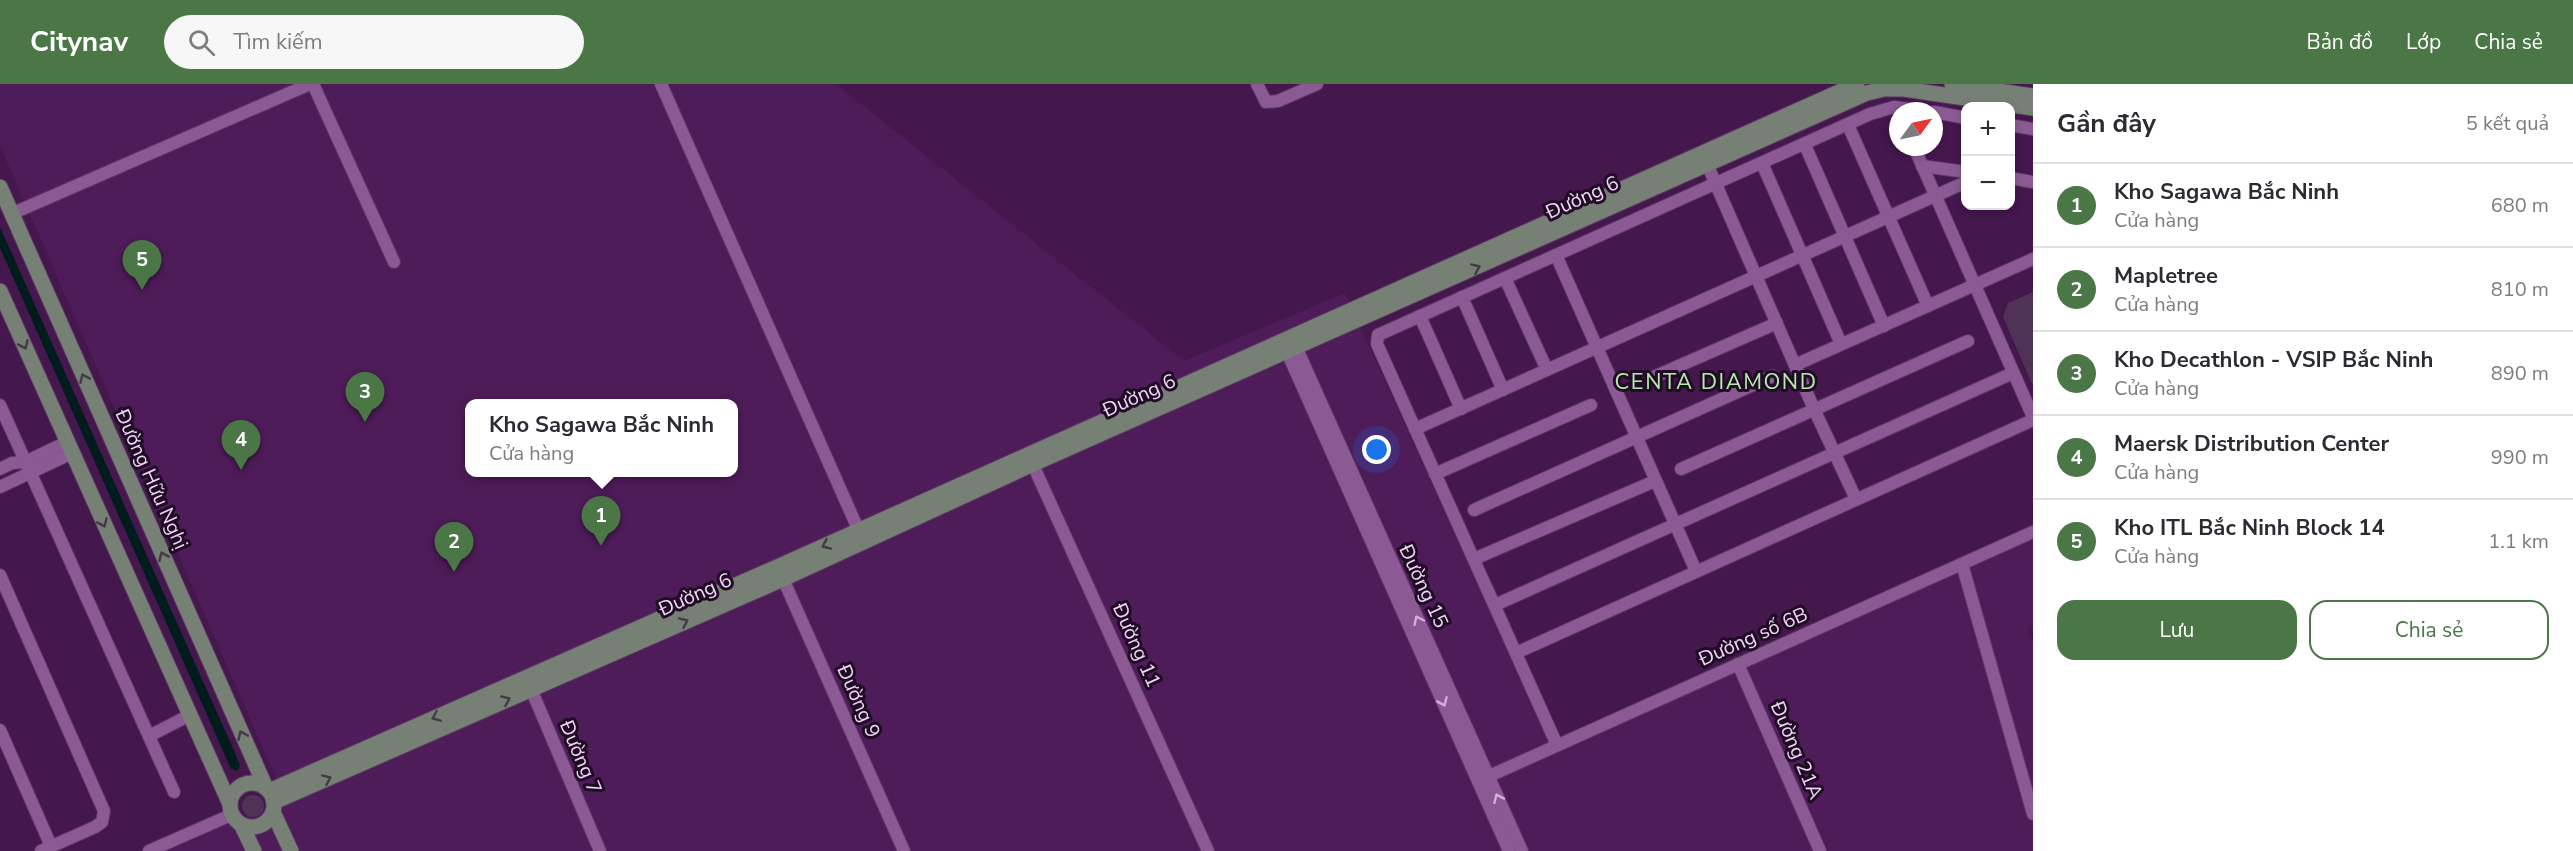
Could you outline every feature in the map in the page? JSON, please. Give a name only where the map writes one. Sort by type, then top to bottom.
[{"type":"main road","name":"Đường 6","points":[[1705,159],[1857,84]]},
{"type":"main road","points":[[1952,84],[2033,96]]},
{"type":"main road","name":"Đường 6","points":[[270,798],[780,573],[1705,159],[1867,93],[1897,86],[2033,108]]},
{"type":"main road","name":"Đường Hữu Nghị","points":[[0,187],[270,798],[291,851]]},
{"type":"main road","points":[[0,291],[230,808],[243,826],[254,851]]},
{"type":"main road","points":[[230,808],[234,791],[243,784],[255,783],[270,798],[263,825],[253,828],[243,826]]},
{"type":"street","points":[[11,214],[312,84],[394,262]]},
{"type":"street","points":[[661,84],[861,536]]},
{"type":"street","points":[[1257,84],[1266,102],[1278,101],[1317,84]]},
{"type":"street","points":[[1897,86],[1900,102]]},
{"type":"street","points":[[1557,746],[1376,339],[1382,332],[1716,182],[1884,109],[1889,109]]},
{"type":"street","points":[[1943,114],[1961,117]]},
{"type":"street","points":[[1848,125],[1928,306]]},
{"type":"street","points":[[2015,126],[2033,129]]},
{"type":"street","points":[[1804,145],[1846,235],[1884,326]]},
{"type":"street","points":[[1516,653],[2033,419],[1918,156]]},
{"type":"street","points":[[1705,159],[1814,409],[1856,499]]},
{"type":"street","points":[[1762,163],[1842,344]]},
{"type":"street","points":[[1923,166],[1961,171]]},
{"type":"street","points":[[2015,179],[2033,182]]},
{"type":"street","points":[[1415,429],[1961,184]]},
{"type":"street","points":[[1556,255],[1696,571]]},
{"type":"street","points":[[1795,365],[2033,259]]},
{"type":"street","points":[[1505,278],[1547,370]]},
{"type":"street","points":[[1462,297],[1503,390]]},
{"type":"street","points":[[1420,316],[1461,409]]},
{"type":"street","points":[[1642,382],[1777,323]]},
{"type":"street","points":[[1681,469],[1968,341]]},
{"type":"street","name":"Đường 15","points":[[1290,345],[1483,778],[1522,851]]},
{"type":"street","points":[[1495,605],[2013,373]]},
{"type":"street","points":[[1474,510],[1773,376]]},
{"type":"street","points":[[0,405],[174,792]]},
{"type":"street","points":[[1435,474],[1590,405]]},
{"type":"street","points":[[0,488],[28,467],[69,448]]},
{"type":"street","name":"Đường 11","points":[[1031,459],[1208,851]]},
{"type":"street","points":[[0,469],[12,463],[28,467]]},
{"type":"street","points":[[1474,559],[1655,481]]},
{"type":"street","name":"Đường số 6B","points":[[1483,778],[2033,532]]},
{"type":"street","points":[[1962,564],[2033,813]]},
{"type":"street","name":"Đường 9","points":[[780,573],[904,851]]},
{"type":"street","points":[[0,575],[104,811],[104,817],[98,825],[46,849],[0,730]]},
{"type":"street","name":"Đường 21A","points":[[1738,664],[1820,851]]},
{"type":"street","name":"Đường 7","points":[[529,684],[600,851]]},
{"type":"street","points":[[149,736],[190,715]]},
{"type":"street","name":"Đường 15","points":[[1483,778],[1509,851]]},
{"type":"street","points":[[148,851],[230,808]]},
{"type":"shaded area","points":[[0,84],[836,84],[1184,361],[1345,293],[1552,749],[2033,535],[2033,627],[2028,629],[2033,642],[2033,851],[168,851],[285,799],[0,146]]},
{"type":"shaded area","points":[[0,227],[235,753],[240,766],[237,771],[231,769],[0,248]]},
{"type":"shaded area","points":[[2033,292],[2033,386],[2003,317],[2008,303]]},
{"type":"shaded area","points":[[253,795],[261,798],[264,806],[261,814],[253,817],[245,814],[242,806],[245,798]]},
{"type":"place","name":"Kho ITL Bắc Ninh Block 14","points":[[142,290]]},
{"type":"place","name":"Kho Decathlon - VSIP Bắc Ninh","points":[[365,422]]},
{"type":"place","name":"Maersk Distribution Center","points":[[241,470]]},
{"type":"place","name":"Kho Sagawa Bắc Ninh","points":[[601,546]]},
{"type":"place","name":"Mapletree","points":[[454,572]]},
{"type":"district","name":"CENTA DIAMOND","points":[[1716,381]]}]
